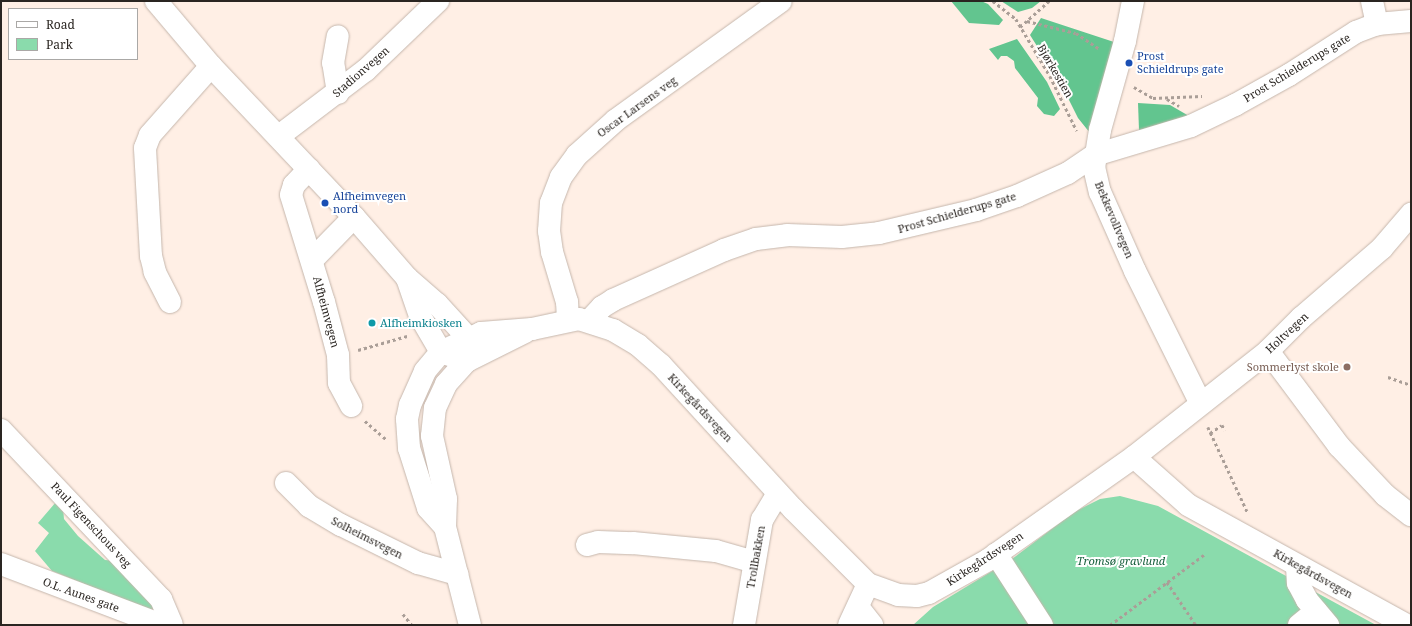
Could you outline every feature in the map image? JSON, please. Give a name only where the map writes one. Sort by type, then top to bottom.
[{"type":"street","points":[[156,1],[211,66],[279,136],[407,278],[437,304],[468,338],[466,362],[441,352],[420,316],[407,278]]},
{"type":"street","name":"Stadionvegen","points":[[279,136],[338,93],[366,70],[438,1]]},
{"type":"street","name":"Oscar Larsens veg","points":[[568,320],[567,302],[552,252],[549,214],[555,191],[567,168],[577,154],[616,120],[781,1]]},
{"type":"street","name":"Bekkevollvegen","points":[[1133,1],[1095,155],[1094,167],[1100,192],[1201,404]]},
{"type":"street","points":[[1372,1],[1377,24]]},
{"type":"street","name":"Prost Schielderups gate","points":[[589,321],[602,307],[613,300],[724,250],[756,239],[798,235],[842,237],[879,233],[976,210],[1039,187],[1068,173],[1095,155],[1206,120],[1259,93],[1345,38],[1377,24],[1411,21]]},
{"type":"street","points":[[338,36],[333,63],[338,93]]},
{"type":"street","points":[[170,302],[155,272],[151,256],[146,143],[150,135],[211,66]]},
{"type":"street","name":"Alfheimvegen","points":[[309,169],[294,185],[291,195],[312,260],[338,355],[338,379],[351,406]]},
{"type":"street","name":"Holtvegen","points":[[1134,457],[1268,351],[1301,318],[1382,248],[1411,214]]},
{"type":"street","points":[[312,260],[354,218]]},
{"type":"street","name":"Kirkegårdsvegen","points":[[445,527],[428,508],[411,459],[407,428],[414,393],[425,371],[441,352],[481,333],[532,328],[568,320],[589,321],[626,338],[661,365],[778,493],[852,571],[868,584],[898,595],[917,596],[945,585],[996,554],[1134,457],[1188,505],[1407,625]]},
{"type":"street","name":"Kirkegårdsvegen","points":[[470,625],[445,527],[446,499],[432,436],[433,420],[439,397],[446,384],[466,362],[532,328]]},
{"type":"street","points":[[1268,351],[1339,446],[1385,495],[1411,515]]},
{"type":"street","name":"Paul Figenschous veg","points":[[1,430],[161,599],[172,625]]},
{"type":"street","name":"Solheimsvegen","points":[[286,483],[310,506],[341,525],[418,563],[457,574]]},
{"type":"street","name":"Trollbakken","points":[[744,625],[762,520],[778,493]]},
{"type":"street","points":[[587,545],[598,542],[633,543],[716,551],[754,562]]},
{"type":"street","points":[[996,554],[1042,625]]},
{"type":"street","name":"O.L. Aunes gate","points":[[1,564],[162,625]]},
{"type":"street","points":[[1297,566],[1298,583],[1322,618],[1299,625]]},
{"type":"street","points":[[868,584],[853,616],[872,625]]},
{"type":"street","points":[[1407,625],[1411,617]]},
{"type":"path","name":"Bjørkestien","points":[[993,1],[1007,10],[1020,26],[1063,99],[1082,143],[1095,155]]},
{"type":"path","points":[[1020,26],[1049,1]]},
{"type":"path","points":[[1027,21],[1076,33],[1100,49],[1118,66]]},
{"type":"path","points":[[338,355],[412,335]]},
{"type":"path","points":[[1388,377],[1411,384]]},
{"type":"path","points":[[1201,404],[1210,433],[1250,517],[1253,541]]},
{"type":"path","points":[[351,406],[378,433],[392,443]]},
{"type":"path","points":[[1210,433],[1222,425],[1225,430]]},
{"type":"path","points":[[1110,625],[1205,554]]},
{"type":"path","points":[[1167,582],[1196,625]]},
{"type":"path","points":[[403,614],[412,625]]},
{"type":"green space","points":[[951,1],[981,1],[988,4],[1003,20],[999,25],[969,23]]},
{"type":"green space","points":[[1001,1],[1041,1],[1032,8],[1018,12]]},
{"type":"green space","points":[[1041,18],[1114,42],[1090,133],[1078,118],[1061,84],[1030,35]]},
{"type":"green space","points":[[1017,39],[1047,82],[1060,109],[1054,116],[1044,114],[1037,106],[1038,98],[1015,68],[1014,61],[1007,56],[1001,56],[998,60],[989,49]]},
{"type":"green space","points":[[1138,103],[1170,105],[1189,116],[1159,131],[1139,130]]},
{"type":"green space","name":"Tromsø gravlund","points":[[1120,496],[1158,506],[1376,625],[913,625],[933,607],[1012,559],[1074,512],[1100,499]]},
{"type":"green space","points":[[56,502],[63,508],[64,519],[78,536],[105,560],[116,561],[136,580],[157,613],[52,571],[35,551],[49,533],[38,523]]},
{"type":"place","name":"Prost Schieldrups gate","points":[[1129,63]]},
{"type":"place","name":"Alfheimvegen nord","points":[[325,203]]},
{"type":"place","name":"Alfheimkiosken","points":[[372,323]]},
{"type":"place","name":"Sommerlyst skole","points":[[1347,367]]}]
